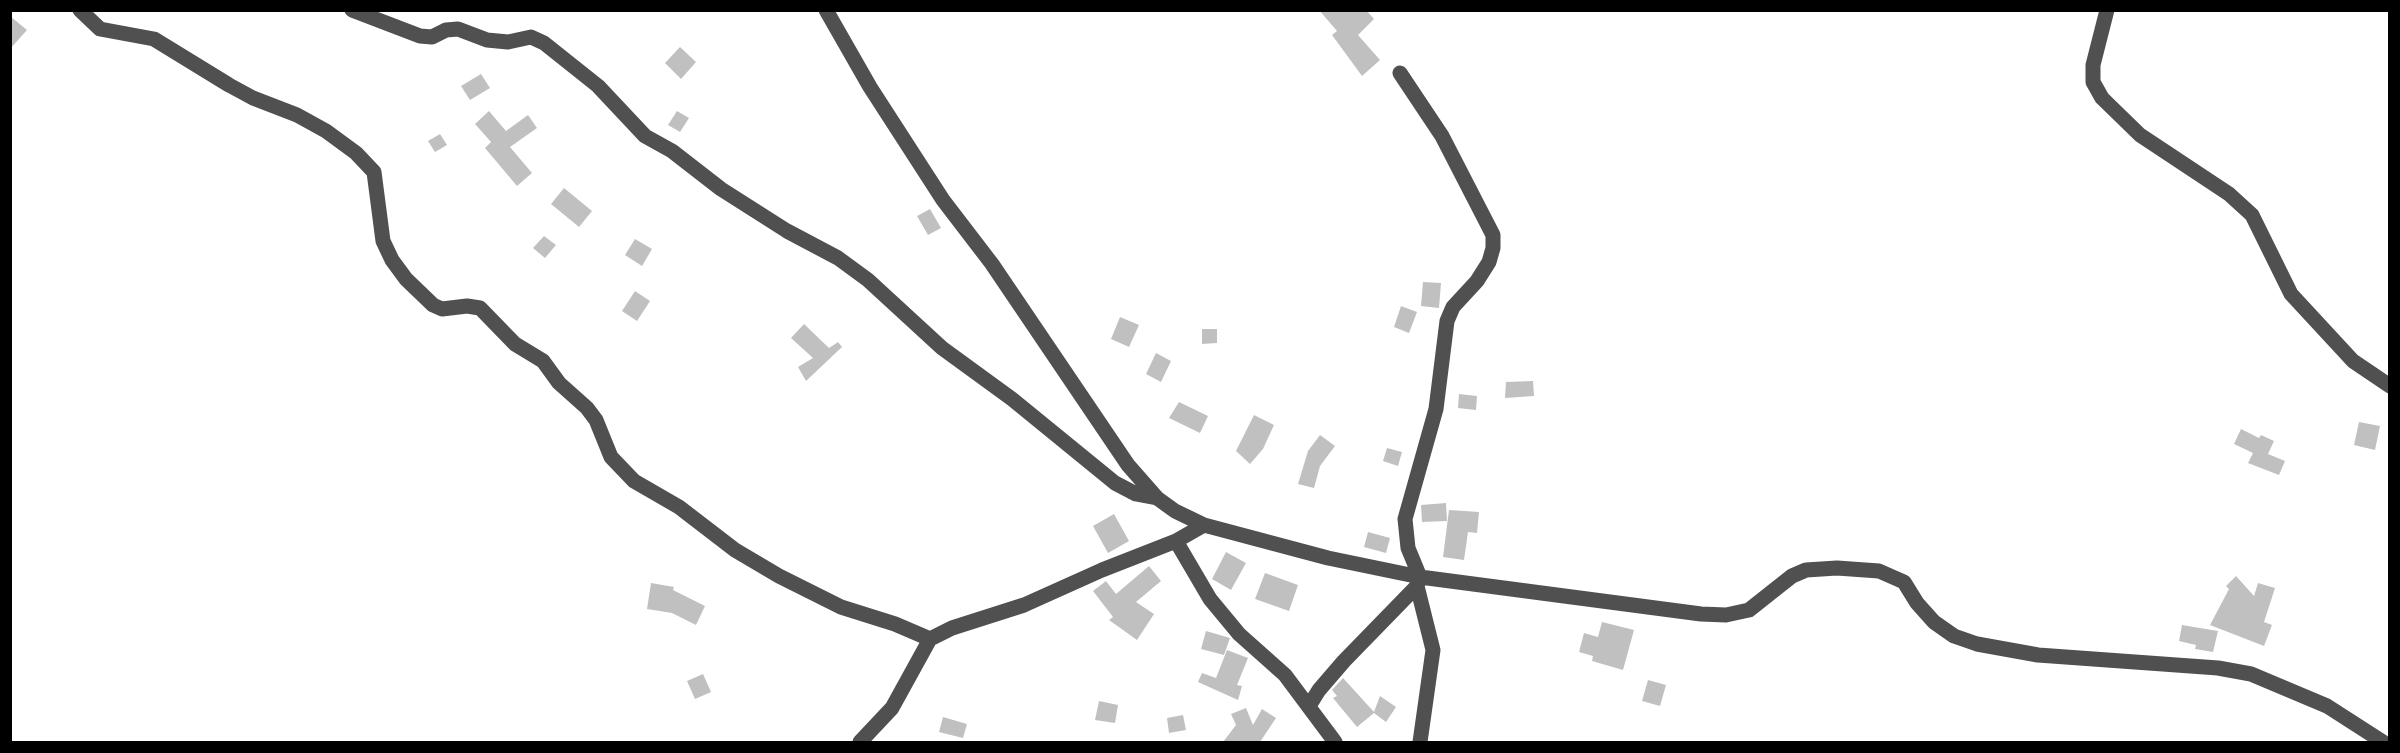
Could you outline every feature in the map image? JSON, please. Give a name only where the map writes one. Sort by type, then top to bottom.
[{"type":"street","points":[[80,10],[100,29],[154,39],[229,85],[253,98],[297,115],[349,147],[373,168],[383,241],[392,260],[406,279],[433,305],[442,309],[467,306],[480,308],[515,344],[543,360],[559,383],[587,408],[596,420],[611,457],[634,481],[679,507],[735,550],[779,576],[841,607],[902,626],[930,639]]},
{"type":"street","points":[[352,10],[420,36],[432,37],[446,30],[458,29],[487,40],[508,42],[531,38],[544,43],[598,86],[645,136],[672,151],[721,189],[787,231],[838,258],[942,348],[1012,399],[1115,483],[1136,494],[1157,498]]},
{"type":"street","points":[[826,10],[870,87],[943,200],[992,264],[1128,465],[1157,498],[1175,511],[1204,525],[1419,582],[1701,614],[1726,615],[1749,610],[1792,576],[1806,570],[1837,568],[1879,571],[1904,582],[1917,603],[1934,622],[1954,636],[1977,644],[2038,655],[2218,668],[2251,674],[2327,706],[2383,742]]},
{"type":"street","points":[[2107,10],[2094,65],[2093,82],[2102,98],[2140,135],[2229,194],[2252,215],[2291,294],[2353,361],[2390,386]]},
{"type":"street","points":[[1400,73],[1442,136],[1493,235],[1493,248],[1489,262],[1477,281],[1453,307],[1445,329],[1436,409],[1406,519],[1408,548],[1419,582],[1433,650],[1420,742]]},
{"type":"street","points":[[860,742],[892,708],[930,639],[952,628],[1024,605],[1102,570],[1176,541],[1204,525]]},
{"type":"street","points":[[1176,541],[1209,599],[1239,634],[1285,675],[1335,742]]},
{"type":"street","points":[[1309,706],[1337,669],[1419,582]]},
{"type":"building","points":[[1319,10],[1366,10],[1374,19],[1358,35],[1380,60],[1362,76],[1332,35],[1337,31]]},
{"type":"building","points":[[10,16],[27,30],[10,49]]},
{"type":"building","points":[[680,47],[696,62],[681,79],[665,63]]},
{"type":"building","points":[[481,74],[490,88],[470,100],[461,86]]},
{"type":"building","points":[[489,111],[506,131],[528,115],[537,128],[510,147],[532,173],[517,186],[485,148],[491,142],[475,124]]},
{"type":"building","points":[[677,111],[689,118],[680,132],[668,125]]},
{"type":"building","points":[[440,134],[447,145],[435,152],[428,141]]},
{"type":"building","points":[[564,188],[592,211],[579,227],[551,204]]},
{"type":"building","points":[[930,209],[941,228],[928,235],[917,216]]},
{"type":"building","points":[[544,236],[556,245],[545,258],[533,248]]},
{"type":"building","points":[[635,239],[652,249],[642,266],[625,255]]},
{"type":"building","points":[[1423,282],[1441,283],[1439,308],[1421,306]]},
{"type":"building","points":[[635,291],[650,301],[637,321],[622,311]]},
{"type":"building","points":[[1401,306],[1417,312],[1409,333],[1394,327]]},
{"type":"building","points":[[1120,317],[1139,325],[1129,347],[1111,339]]},
{"type":"building","points":[[804,324],[829,348],[838,342],[842,347],[806,381],[798,367],[813,358],[791,338]]},
{"type":"building","points":[[1202,329],[1217,329],[1217,343],[1202,344]]},
{"type":"building","points":[[1156,353],[1171,361],[1161,382],[1146,374]]},
{"type":"building","points":[[1533,381],[1534,396],[1505,398],[1506,382]]},
{"type":"building","points":[[1459,394],[1477,396],[1476,410],[1458,408]]},
{"type":"building","points":[[1179,402],[1208,416],[1200,433],[1169,418]]},
{"type":"building","points":[[1254,415],[1274,425],[1263,449],[1250,464],[1236,451]]},
{"type":"building","points":[[2359,422],[2380,426],[2375,450],[2354,445]]},
{"type":"building","points":[[2241,429],[2259,438],[2261,435],[2274,441],[2268,454],[2285,461],[2279,475],[2248,463],[2253,453],[2234,444]]},
{"type":"building","points":[[1320,435],[1335,446],[1320,466],[1314,488],[1298,484],[1308,451]]},
{"type":"building","points":[[1387,448],[1402,452],[1398,466],[1383,461]]},
{"type":"building","points":[[1446,503],[1447,521],[1422,522],[1421,505]]},
{"type":"building","points":[[1449,510],[1479,512],[1477,533],[1468,532],[1464,560],[1443,557]]},
{"type":"building","points":[[1114,514],[1129,541],[1108,553],[1093,526]]},
{"type":"building","points":[[1368,532],[1390,538],[1386,553],[1364,547]]},
{"type":"building","points":[[1226,552],[1246,563],[1231,590],[1212,579]]},
{"type":"building","points":[[1149,566],[1161,581],[1136,602],[1154,614],[1137,640],[1109,620],[1113,617],[1093,591],[1106,581],[1116,594]]},
{"type":"building","points":[[1265,573],[1298,585],[1289,611],[1255,599]]},
{"type":"building","points":[[2236,576],[2254,596],[2258,583],[2275,588],[2264,622],[2272,625],[2264,646],[2210,625],[2229,589],[2226,586]]},
{"type":"building","points":[[651,583],[674,587],[673,590],[705,606],[696,625],[672,613],[647,609]]},
{"type":"building","points":[[1602,622],[1634,630],[1623,670],[1592,661],[1593,656],[1579,652],[1584,633],[1598,637]]},
{"type":"building","points":[[2182,625],[2218,631],[2213,652],[2195,649],[2196,645],[2179,641]]},
{"type":"building","points":[[1206,631],[1230,638],[1224,655],[1201,649]]},
{"type":"building","points":[[1227,650],[1248,658],[1237,685],[1242,686],[1238,700],[1198,682],[1202,673],[1216,678]]},
{"type":"building","points":[[703,674],[711,692],[695,699],[687,681]]},
{"type":"building","points":[[1343,678],[1374,712],[1380,696],[1396,707],[1386,722],[1374,713],[1357,727],[1333,698],[1337,696],[1332,690]]},
{"type":"building","points":[[1648,680],[1666,685],[1660,706],[1642,701]]},
{"type":"building","points":[[1099,701],[1118,705],[1115,723],[1095,720]]},
{"type":"building","points":[[1246,708],[1253,725],[1262,709],[1276,718],[1260,742],[1223,742],[1236,725],[1231,714]]},
{"type":"building","points":[[1183,715],[1186,730],[1169,733],[1167,718]]},
{"type":"building","points":[[943,717],[967,724],[963,738],[939,732]]}]
